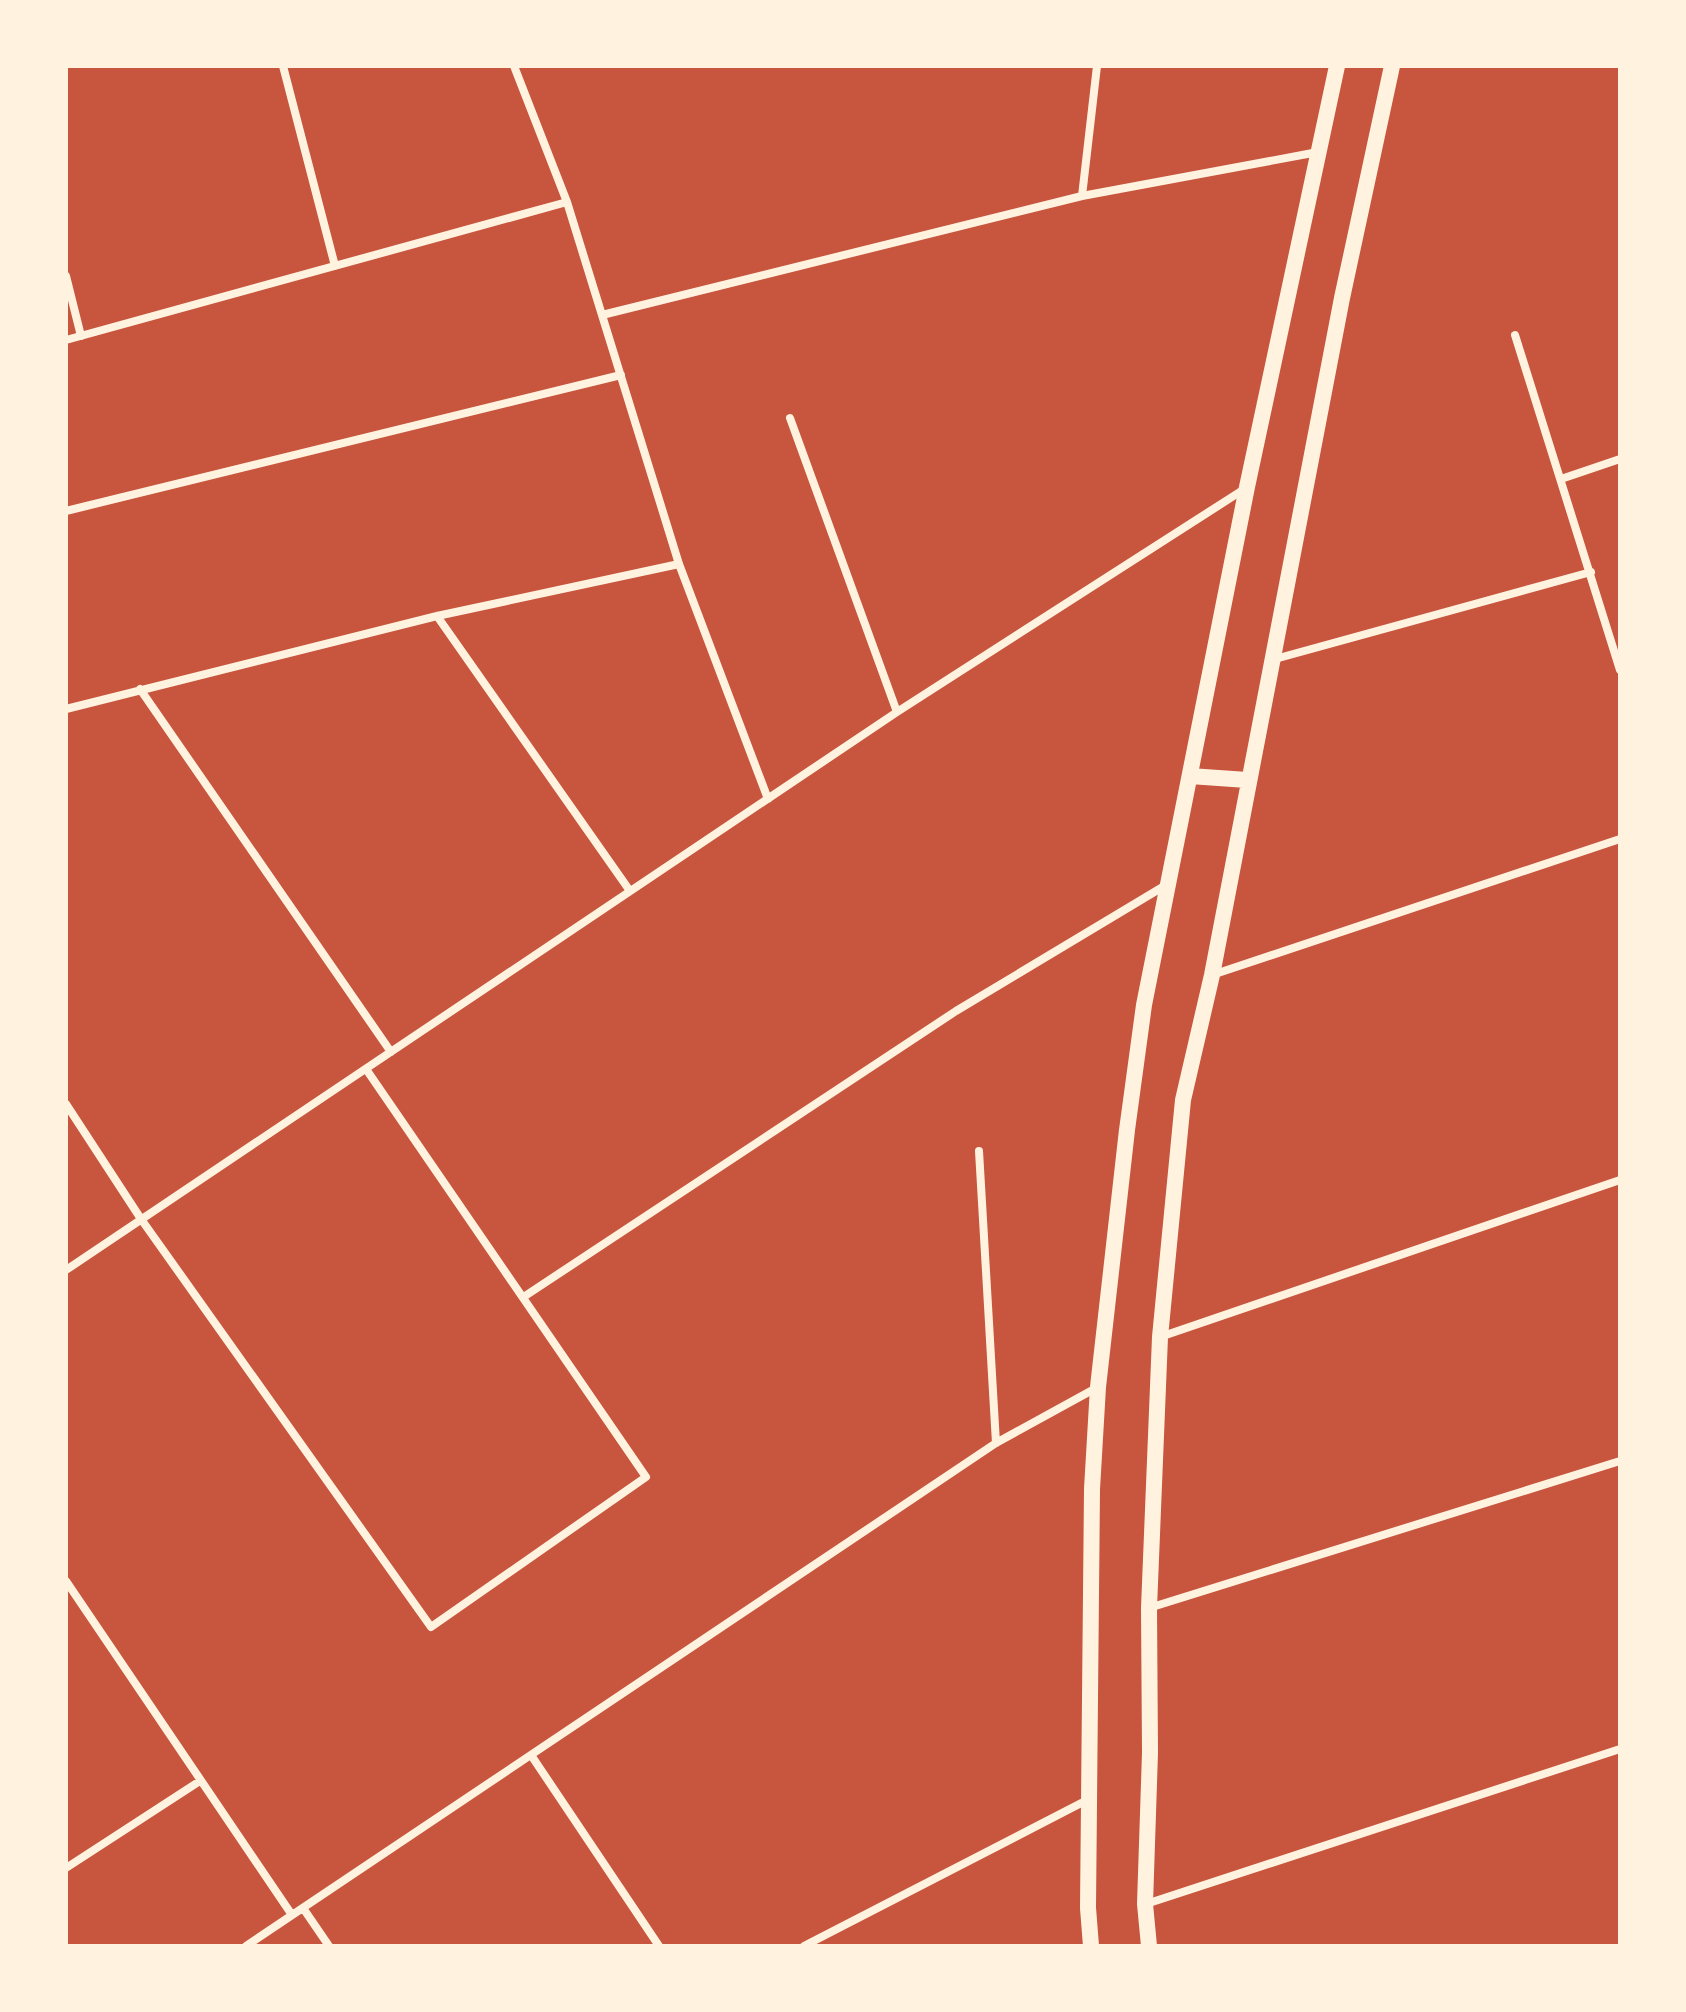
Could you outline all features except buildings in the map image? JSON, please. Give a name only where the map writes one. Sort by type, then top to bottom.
[{"type":"main road","points":[[1091,1946],[1088,1908],[1092,1489],[1098,1387],[1111,1259],[1144,1005],[1247,487],[1337,66]]},
{"type":"main road","points":[[1149,1946],[1145,1904],[1150,1753],[1149,1608],[1160,1337],[1183,1100],[1212,975],[1247,780],[1275,659],[1342,298],[1392,66]]},
{"type":"main road","points":[[1190,776],[1247,780]]},
{"type":"street","points":[[283,66],[335,266]]},
{"type":"street","points":[[516,66],[567,202],[679,564],[768,799]]},
{"type":"street","points":[[1082,196],[1097,66]]},
{"type":"street","points":[[602,315],[1082,196],[1318,152]]},
{"type":"street","points":[[66,340],[567,202]]},
{"type":"street","points":[[66,276],[81,336]]},
{"type":"street","points":[[1515,335],[1620,670]]},
{"type":"street","points":[[66,511],[621,375]]},
{"type":"street","points":[[790,418],[897,712]]},
{"type":"street","points":[[1561,479],[1620,459]]},
{"type":"street","points":[[66,1270],[897,712],[1247,487]]},
{"type":"street","points":[[66,709],[437,616],[679,564]]},
{"type":"street","points":[[1275,659],[1591,572]]},
{"type":"street","points":[[437,616],[630,891]]},
{"type":"street","points":[[140,689],[391,1052]]},
{"type":"street","points":[[1212,975],[1620,839]]},
{"type":"street","points":[[525,1296],[956,1011],[1170,882]]},
{"type":"street","points":[[66,1104],[141,1219],[431,1627],[646,1477],[525,1296],[366,1069]]},
{"type":"street","points":[[979,1151],[996,1443]]},
{"type":"street","points":[[1160,1337],[1620,1180]]},
{"type":"street","points":[[246,1946],[996,1443],[1098,1387]]},
{"type":"street","points":[[1149,1608],[1620,1461]]},
{"type":"street","points":[[66,1581],[292,1915]]},
{"type":"street","points":[[1145,1904],[1620,1749]]},
{"type":"street","points":[[531,1755],[659,1946]]},
{"type":"street","points":[[66,1868],[200,1781]]},
{"type":"street","points":[[804,1946],[1091,1798]]},
{"type":"street","points":[[303,1908],[329,1946]]}]
